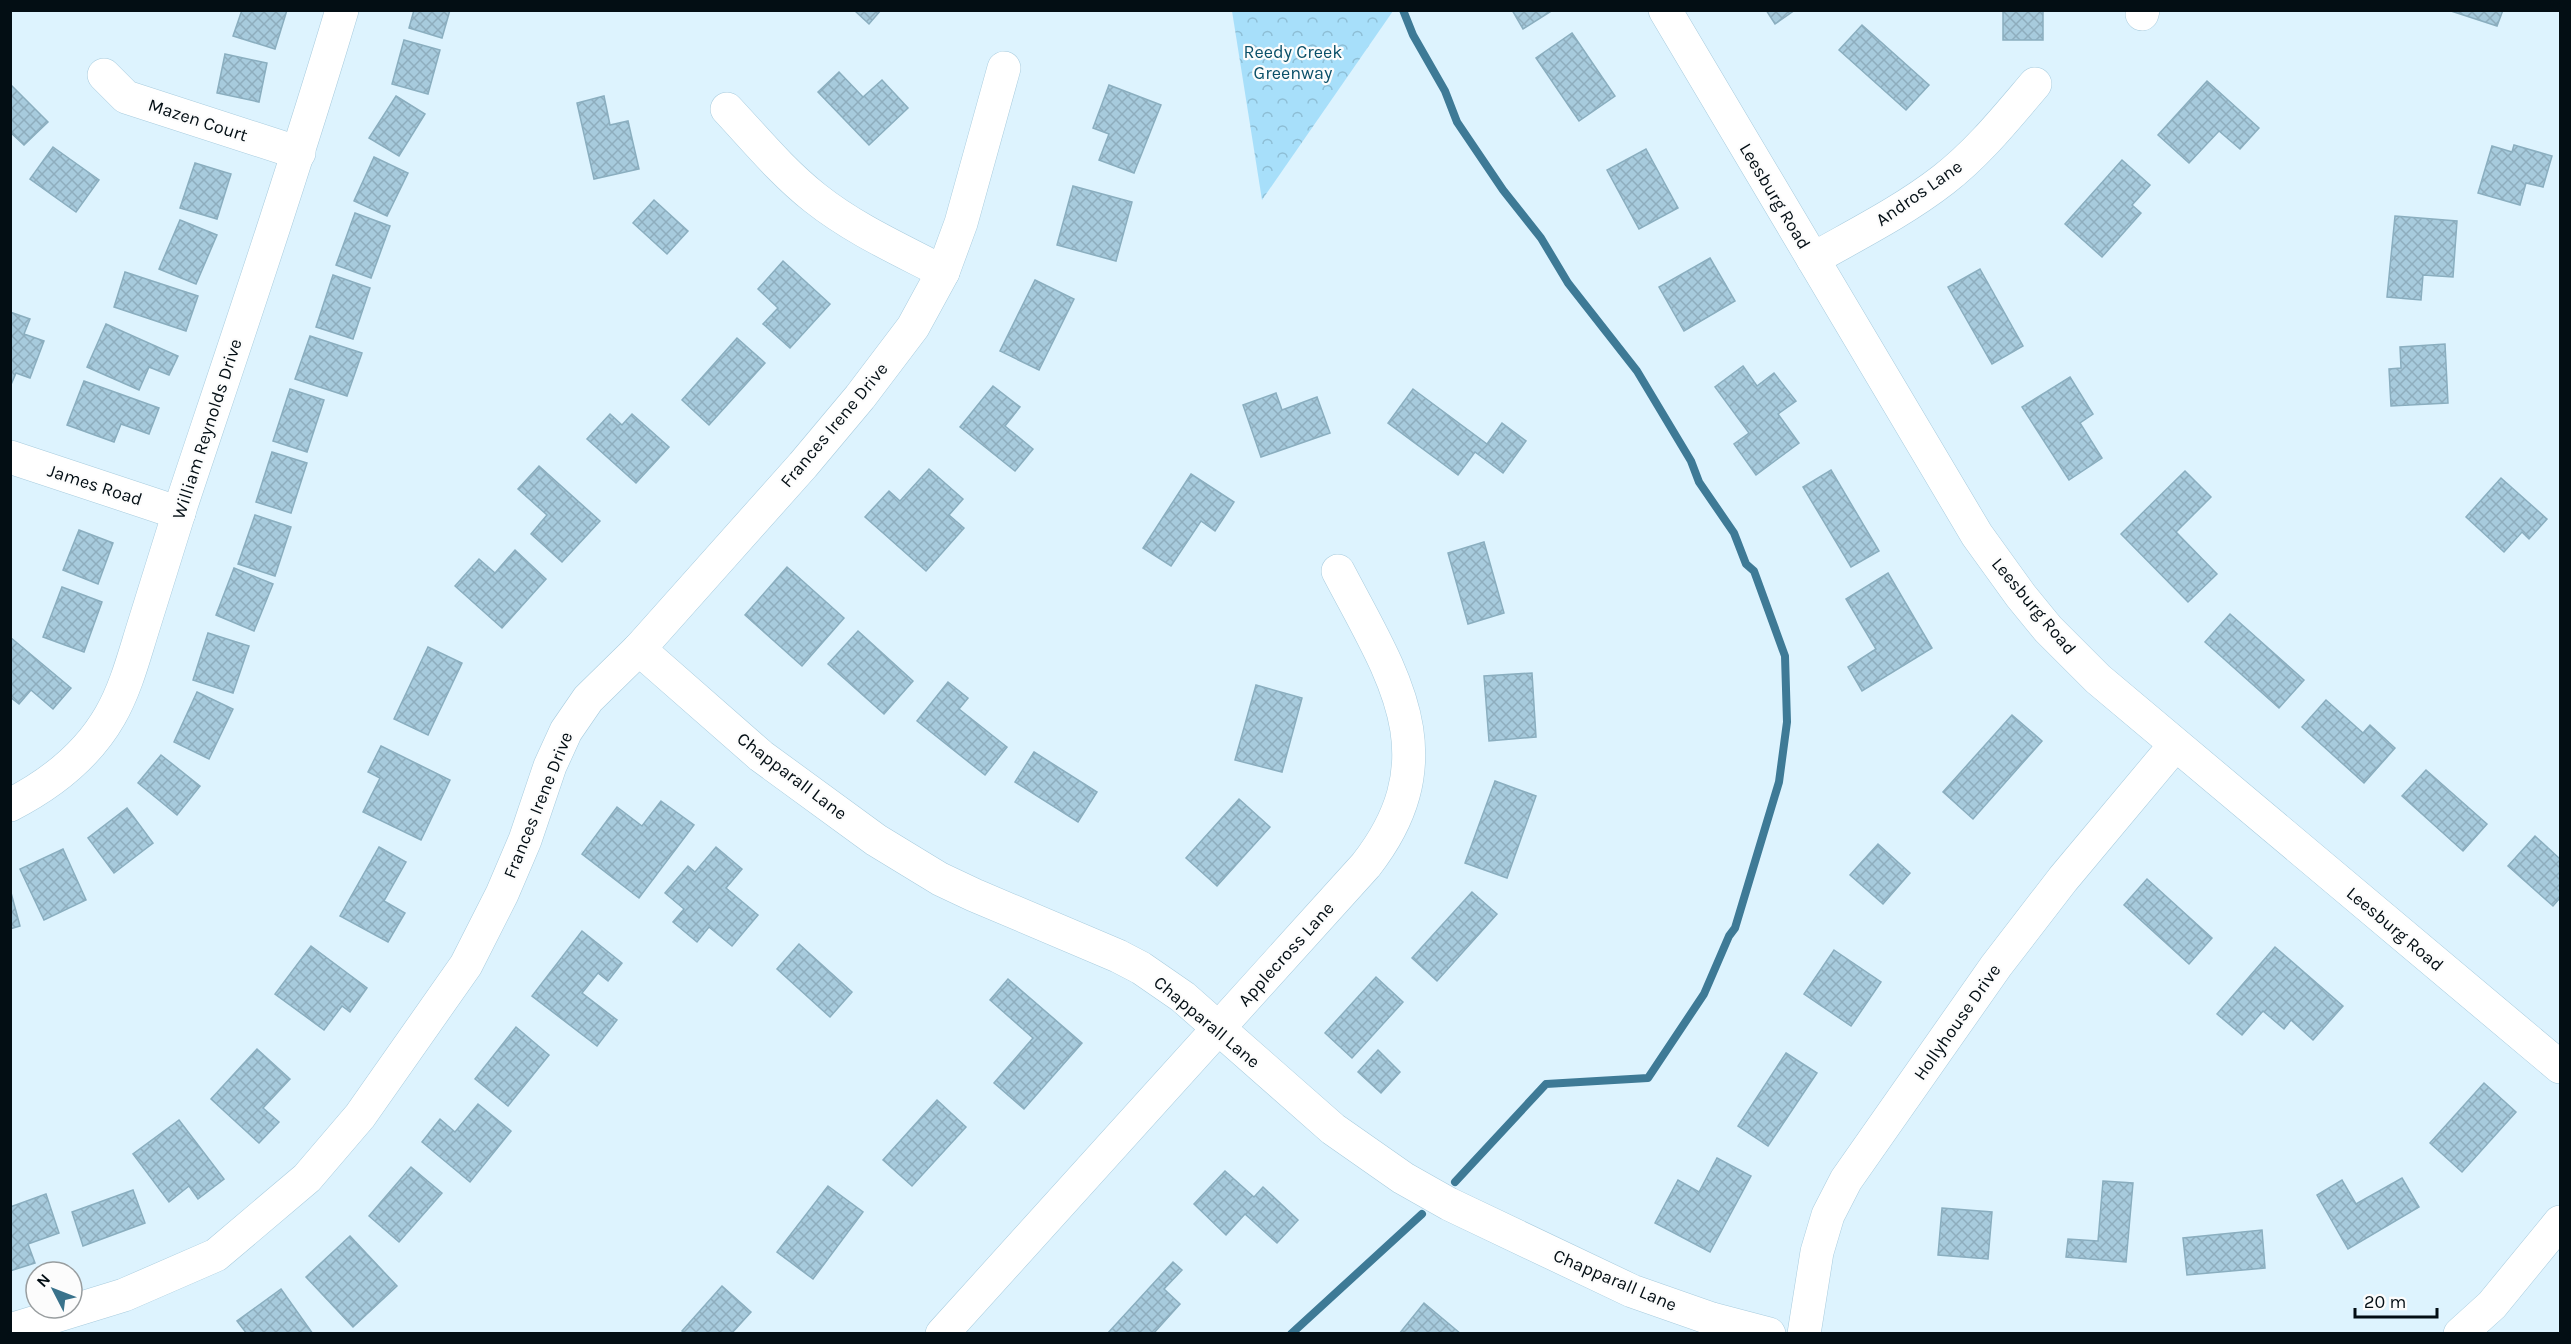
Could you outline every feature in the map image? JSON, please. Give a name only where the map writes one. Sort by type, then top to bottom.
[{"type":"street","name":"William Reynolds Drive","points":[[10,805],[33,794],[61,774],[87,749],[110,716],[127,680],[179,513],[299,153],[342,10]]},
{"type":"street","name":"Leesburg Road","points":[[1665,10],[1977,535],[2021,596],[2048,628],[2098,680],[2560,1067]]},
{"type":"street","name":"Frances Irene Drive","points":[[10,1330],[124,1295],[216,1255],[307,1178],[360,1116],[466,965],[502,894],[525,840],[550,766],[566,731],[588,699],[639,649],[803,465],[860,397],[913,327],[943,272],[961,223],[1004,68]]},
{"type":"street","name":"Mazen Court","points":[[104,75],[126,97],[299,153]]},
{"type":"street","name":"Andros Lane","points":[[1813,259],[1889,217],[1942,180],[1990,136],[2035,84]]},
{"type":"street","points":[[727,109],[815,198],[860,230],[943,272]]},
{"type":"street","name":"James Road","points":[[10,457],[179,513]]},
{"type":"street","name":"Applecross Lane","points":[[942,1334],[1378,850],[1396,815],[1402,796],[1408,757],[1404,709],[1390,670],[1338,571]]},
{"type":"street","name":"Chapparall Lane","points":[[639,649],[761,756],[876,840],[965,891],[1118,956],[1141,968],[1183,997],[1334,1129],[1403,1178],[1449,1204],[1632,1291],[1712,1319],[1769,1334]]},
{"type":"street","name":"Hollyhouse Drive","points":[[1804,1334],[1817,1252],[1828,1215],[1846,1180],[1996,966],[2064,879],[2175,745]]},
{"type":"street","points":[[2460,1334],[2492,1305],[2560,1222]]},
{"type":"green space","name":"Reedy Creek Greenway","points":[[1232,11],[1393,11],[1262,200]]},
{"type":"building","points":[[242,10],[287,10],[275,49],[233,36]]},
{"type":"building","points":[[414,10],[450,10],[442,38],[409,28]]},
{"type":"building","points":[[854,10],[881,10],[869,24]]},
{"type":"building","points":[[1512,10],[1553,10],[1523,29]]},
{"type":"building","points":[[1766,10],[1795,10],[1775,24]]},
{"type":"building","points":[[2003,10],[2043,10],[2043,40],[2003,40]]},
{"type":"building","points":[[2448,10],[2503,10],[2497,26]]},
{"type":"building","points":[[1862,25],[1929,85],[1906,110],[1839,50]]},
{"type":"building","points":[[1572,33],[1615,96],[1579,121],[1536,58]]},
{"type":"building","points":[[404,40],[440,50],[428,94],[392,84]]},
{"type":"building","points":[[225,54],[267,63],[259,102],[217,93]]},
{"type":"building","points":[[839,72],[863,97],[882,80],[908,108],[869,145],[818,92]]},
{"type":"building","points":[[2207,81],[2259,128],[2240,149],[2219,131],[2189,163],[2158,135]]},
{"type":"building","points":[[10,84],[48,122],[24,145],[10,132]]},
{"type":"building","points":[[1109,85],[1161,105],[1134,173],[1099,160],[1109,134],[1093,128]]},
{"type":"building","points":[[396,96],[425,114],[399,156],[369,138]]},
{"type":"building","points":[[604,96],[610,125],[628,121],[639,169],[594,179],[577,103]]},
{"type":"building","points":[[2514,145],[2552,156],[2543,187],[2526,183],[2520,205],[2478,193],[2492,146],[2512,152]]},
{"type":"building","points":[[53,147],[99,180],[76,212],[30,179]]},
{"type":"building","points":[[1646,149],[1678,208],[1639,229],[1607,170]]},
{"type":"building","points":[[374,157],[408,173],[387,216],[354,201]]},
{"type":"building","points":[[2122,160],[2150,185],[2132,205],[2141,213],[2102,257],[2065,224]]},
{"type":"building","points":[[195,163],[231,174],[217,219],[180,208]]},
{"type":"building","points":[[1073,186],[1132,202],[1116,261],[1057,245]]},
{"type":"building","points":[[654,200],[688,231],[667,254],[633,223]]},
{"type":"building","points":[[355,213],[390,226],[371,278],[336,265]]},
{"type":"building","points":[[2395,216],[2457,221],[2453,277],[2423,275],[2421,300],[2387,297]]},
{"type":"building","points":[[180,220],[217,235],[196,284],[159,269]]},
{"type":"building","points":[[1710,258],[1735,301],[1684,331],[1659,287]]},
{"type":"building","points":[[783,261],[830,304],[790,348],[763,324],[778,308],[758,289]]},
{"type":"building","points":[[1980,269],[2023,346],[1992,364],[1948,287]]},
{"type":"building","points":[[125,272],[198,296],[186,331],[114,307]]},
{"type":"building","points":[[333,275],[370,288],[353,339],[316,327]]},
{"type":"building","points":[[1035,280],[1074,299],[1039,370],[1000,351]]},
{"type":"building","points":[[10,312],[30,319],[24,334],[44,341],[30,378],[16,373],[10,387]]},
{"type":"building","points":[[106,324],[178,356],[169,375],[149,367],[139,390],[87,367]]},
{"type":"building","points":[[310,336],[362,353],[347,396],[295,379]]},
{"type":"building","points":[[737,338],[765,363],[709,425],[682,400]]},
{"type":"building","points":[[2445,344],[2448,403],[2391,406],[2389,369],[2401,368],[2400,347]]},
{"type":"building","points":[[1743,366],[1757,386],[1774,373],[1796,401],[1778,414],[1799,443],[1756,475],[1734,444],[1749,433],[1715,387]]},
{"type":"building","points":[[2070,377],[2093,414],[2080,423],[2102,458],[2069,480],[2022,407]]},
{"type":"building","points":[[84,381],[159,408],[149,434],[121,424],[114,442],[67,425]]},
{"type":"building","points":[[993,386],[1020,407],[1005,426],[1033,449],[1015,471],[960,427]]},
{"type":"building","points":[[290,389],[324,400],[307,452],[273,441]]},
{"type":"building","points":[[1413,389],[1487,444],[1502,423],[1526,441],[1503,473],[1475,452],[1458,475],[1388,423]]},
{"type":"building","points":[[1276,393],[1282,410],[1317,397],[1330,433],[1261,457],[1243,405]]},
{"type":"building","points":[[610,414],[622,425],[632,414],[669,447],[636,483],[587,439]]},
{"type":"building","points":[[272,452],[307,463],[291,513],[256,502]]},
{"type":"building","points":[[539,466],[600,521],[562,562],[531,534],[547,515],[518,489]]},
{"type":"building","points":[[929,469],[963,499],[949,515],[964,528],[926,571],[865,517],[889,491],[900,501]]},
{"type":"building","points":[[1831,470],[1879,551],[1851,567],[1803,487]]},
{"type":"building","points":[[2185,471],[2211,497],[2176,532],[2217,574],[2188,602],[2121,534]]},
{"type":"building","points":[[1191,474],[1234,502],[1215,531],[1201,521],[1171,566],[1143,548]]},
{"type":"building","points":[[2501,478],[2547,519],[2529,539],[2522,532],[2504,552],[2466,517]]},
{"type":"building","points":[[255,515],[291,527],[275,576],[238,564]]},
{"type":"building","points":[[79,530],[113,543],[98,584],[63,570]]},
{"type":"building","points":[[1484,542],[1504,613],[1468,624],[1448,553]]},
{"type":"building","points":[[515,550],[546,579],[502,628],[455,586],[479,559],[495,573]]},
{"type":"building","points":[[787,567],[844,618],[802,666],[745,615]]},
{"type":"building","points":[[234,568],[273,584],[254,631],[216,615]]},
{"type":"building","points":[[1888,573],[1932,648],[1862,691],[1848,667],[1876,649],[1846,599]]},
{"type":"building","points":[[62,587],[102,602],[84,652],[43,637]]},
{"type":"building","points":[[2230,614],[2304,680],[2279,708],[2205,642]]},
{"type":"building","points":[[858,631],[913,681],[884,714],[828,664]]},
{"type":"building","points":[[208,633],[249,646],[233,693],[193,680]]},
{"type":"building","points":[[10,637],[71,688],[53,709],[31,690],[19,704],[10,697]]},
{"type":"building","points":[[428,647],[462,663],[428,735],[394,719]]},
{"type":"building","points":[[1532,673],[1536,737],[1489,741],[1484,676]]},
{"type":"building","points":[[948,682],[968,698],[959,709],[1007,747],[985,775],[917,721]]},
{"type":"building","points":[[1256,685],[1302,698],[1282,772],[1235,760]]},
{"type":"building","points":[[197,692],[233,709],[209,759],[174,742]]},
{"type":"building","points":[[2326,700],[2363,733],[2370,725],[2395,748],[2364,783],[2302,727]]},
{"type":"building","points":[[2012,715],[2042,741],[1973,819],[1943,792]]},
{"type":"building","points":[[381,746],[450,780],[421,840],[363,812],[380,778],[368,772]]},
{"type":"building","points":[[1034,752],[1097,792],[1078,822],[1015,782]]},
{"type":"building","points":[[161,755],[200,786],[177,815],[138,783]]},
{"type":"building","points":[[2426,770],[2487,824],[2463,851],[2402,796]]},
{"type":"building","points":[[1495,781],[1536,796],[1507,878],[1465,863]]},
{"type":"building","points":[[1239,799],[1270,827],[1217,886],[1186,858]]},
{"type":"building","points":[[661,801],[694,825],[639,898],[582,854],[617,807],[642,826]]},
{"type":"building","points":[[127,808],[153,843],[114,873],[88,838]]},
{"type":"building","points":[[2535,836],[2560,859],[2560,898],[2553,906],[2508,866]]},
{"type":"building","points":[[1878,844],[1910,873],[1883,904],[1850,875]]},
{"type":"building","points":[[379,847],[406,862],[384,901],[405,913],[388,942],[340,916]]},
{"type":"building","points":[[716,847],[742,869],[726,888],[758,915],[732,946],[709,927],[697,942],[673,922],[684,909],[665,893],[688,866],[695,872]]},
{"type":"building","points":[[63,849],[86,900],[44,920],[20,869]]},
{"type":"building","points":[[2147,879],[2212,938],[2189,964],[2124,905]]},
{"type":"building","points":[[10,889],[20,926],[10,929]]},
{"type":"building","points":[[1472,892],[1497,914],[1437,981],[1412,958]]},
{"type":"building","points":[[582,931],[622,963],[608,981],[598,973],[582,993],[617,1020],[597,1046],[532,996]]},
{"type":"building","points":[[799,944],[852,992],[830,1017],[777,969]]},
{"type":"building","points":[[311,946],[367,988],[350,1012],[342,1006],[324,1030],[275,994]]},
{"type":"building","points":[[2275,947],[2343,1006],[2313,1040],[2291,1020],[2284,1029],[2263,1011],[2242,1035],[2217,1014]]},
{"type":"building","points":[[1834,950],[1881,982],[1851,1026],[1804,994]]},
{"type":"building","points":[[1376,977],[1403,1002],[1352,1058],[1325,1033]]},
{"type":"building","points":[[1008,979],[1082,1043],[1024,1109],[994,1083],[1033,1038],[990,1000]]},
{"type":"building","points":[[516,1027],[549,1055],[508,1106],[475,1079]]},
{"type":"building","points":[[257,1049],[290,1079],[263,1108],[279,1122],[259,1143],[211,1099]]},
{"type":"building","points":[[1378,1050],[1400,1072],[1381,1093],[1358,1072]]},
{"type":"building","points":[[1786,1053],[1817,1073],[1768,1146],[1738,1126]]},
{"type":"building","points":[[2484,1083],[2516,1112],[2462,1172],[2430,1143]]},
{"type":"building","points":[[937,1100],[966,1127],[912,1186],[883,1160]]},
{"type":"building","points":[[478,1104],[511,1131],[470,1182],[422,1142],[440,1119],[455,1132]]},
{"type":"building","points":[[179,1120],[224,1179],[198,1199],[189,1186],[169,1202],[133,1154]]},
{"type":"building","points":[[1717,1158],[1751,1176],[1710,1252],[1655,1223],[1678,1180],[1699,1192]]},
{"type":"building","points":[[411,1167],[442,1193],[399,1242],[369,1216]]},
{"type":"building","points":[[1225,1171],[1254,1197],[1263,1187],[1298,1220],[1277,1243],[1245,1214],[1226,1235],[1194,1204]]},
{"type":"building","points":[[2402,1178],[2419,1207],[2348,1249],[2317,1195],[2342,1180],[2356,1204]]},
{"type":"building","points":[[2103,1181],[2133,1183],[2126,1262],[2066,1257],[2068,1239],[2098,1241]]},
{"type":"building","points":[[828,1186],[863,1212],[813,1279],[777,1252]]},
{"type":"building","points":[[133,1190],[145,1223],[83,1246],[72,1212]]},
{"type":"building","points":[[46,1194],[59,1233],[28,1244],[34,1260],[24,1260],[24,1267],[10,1271],[10,1207]]},
{"type":"building","points":[[1942,1208],[1992,1212],[1988,1259],[1938,1255]]},
{"type":"building","points":[[2262,1230],[2265,1268],[2187,1275],[2183,1238]]},
{"type":"building","points":[[350,1236],[397,1286],[353,1327],[306,1277]]},
{"type":"building","points":[[1173,1262],[1182,1270],[1164,1289],[1180,1304],[1153,1334],[1107,1334]]},
{"type":"building","points":[[722,1286],[751,1312],[731,1334],[685,1334],[682,1331]]},
{"type":"building","points":[[281,1289],[313,1334],[247,1334],[237,1321]]},
{"type":"building","points":[[1424,1303],[1461,1334],[1399,1334]]},
{"type":"waterway","points":[[1403,10],[1413,35],[1445,91],[1457,122],[1503,190],[1541,238],[1568,283],[1637,371],[1691,461],[1699,482],[1734,533],[1746,564],[1754,571],[1785,656],[1787,722],[1779,782],[1735,928],[1729,936],[1704,994],[1648,1078],[1546,1084],[1455,1182]]},
{"type":"waterway","points":[[1291,1334],[1422,1214]]}]
